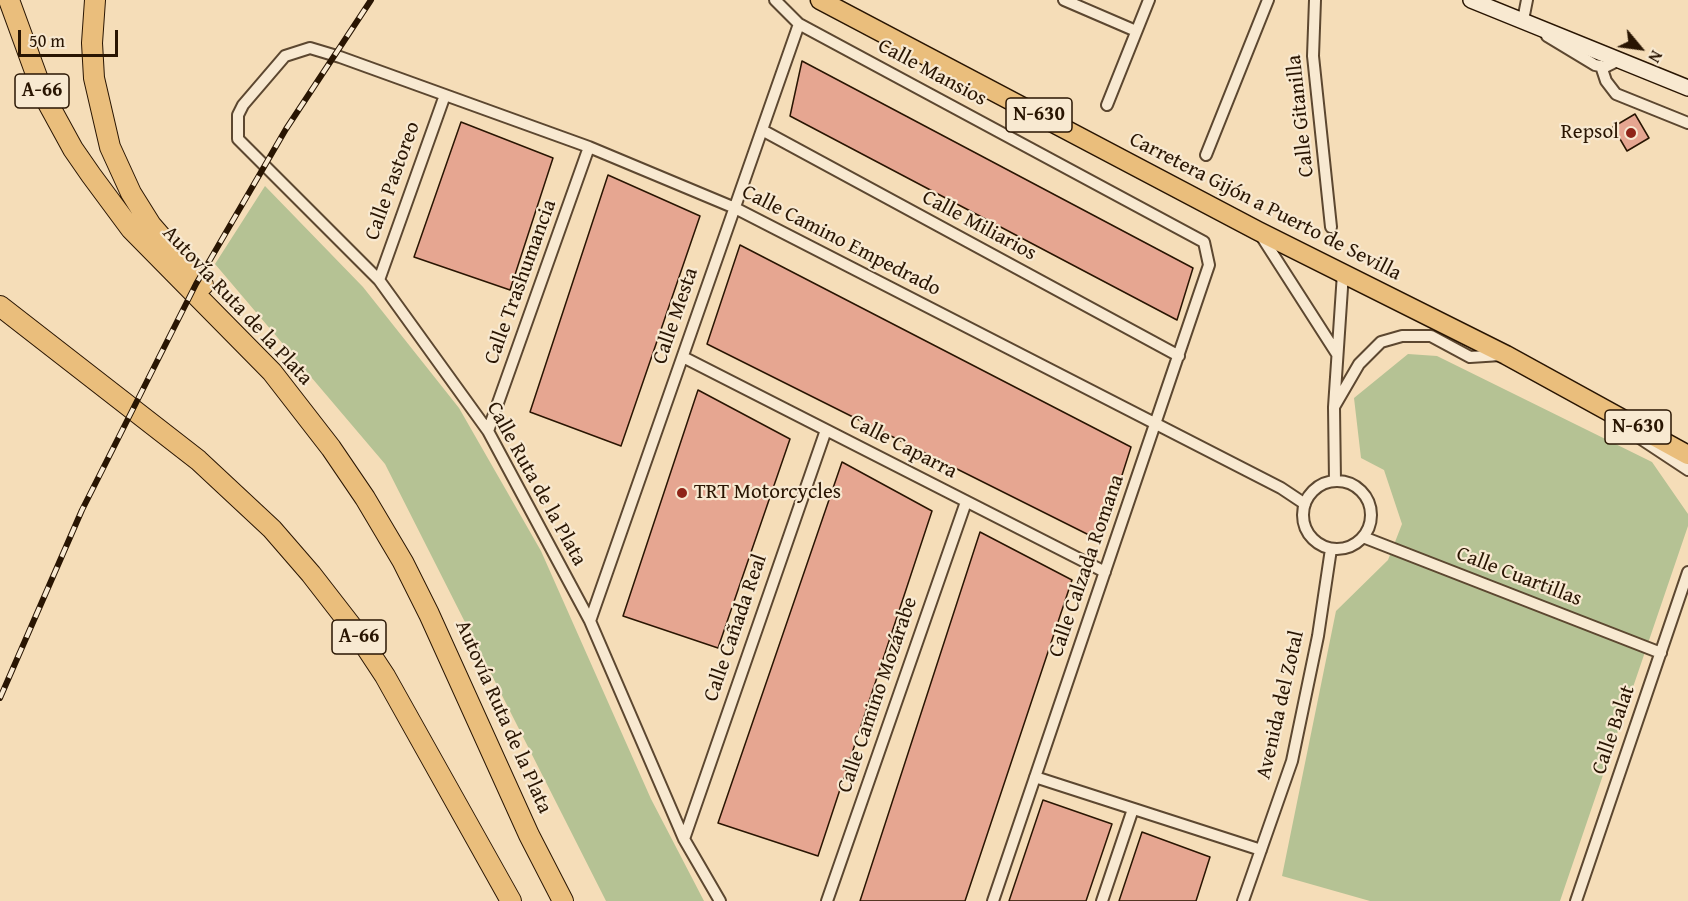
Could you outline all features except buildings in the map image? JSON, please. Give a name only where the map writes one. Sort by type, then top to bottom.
[{"type":"highway","name":"Autovía Ruta de la Plata","points":[[9,0],[44,96],[73,149],[91,175],[131,229],[208,299],[272,372],[331,448],[403,562],[563,901]]},
{"type":"highway","points":[[95,0],[92,43],[94,78],[101,117],[115,160],[131,193],[151,225],[208,299]]},
{"type":"highway","name":"Carretera Gijón a Puerto de Sevilla","points":[[820,0],[1258,231],[1506,355],[1688,454]]},
{"type":"highway","name":"A-66","points":[[0,306],[148,420],[240,498],[272,529],[333,601],[391,686],[511,901]]},
{"type":"highway","points":[[0,321],[63,366],[88,376]]},
{"type":"main road","points":[[1471,0],[1688,87]]},
{"type":"street","name":"Calle Mansios","points":[[775,0],[799,24],[1204,242]]},
{"type":"street","points":[[1064,0],[1136,31]]},
{"type":"street","points":[[1107,105],[1149,0]]},
{"type":"street","points":[[1206,155],[1268,0]]},
{"type":"street","name":"Calle Gitanilla","points":[[1315,0],[1313,56],[1331,227]]},
{"type":"street","points":[[1527,0],[1525,21],[1584,60],[1605,67],[1619,60]]},
{"type":"street","name":"Calle Mesta","points":[[590,621],[799,24]]},
{"type":"street","name":"Calle Camino Empedrado","points":[[238,139],[238,116],[243,105],[285,56],[310,48],[340,57],[589,147],[735,208],[1281,488],[1305,504]]},
{"type":"street","points":[[1601,66],[1606,81],[1616,94],[1688,123]]},
{"type":"street","name":"Calle Pastoreo","points":[[379,280],[445,95]]},
{"type":"street","name":"Calle Miliarios","points":[[762,130],[1179,356]]},
{"type":"street","name":"Calle Ruta de la Plata","points":[[238,139],[379,280],[488,431],[590,621],[684,839],[720,901]]},
{"type":"street","name":"Calle Trashumancia","points":[[488,431],[589,147]]},
{"type":"street","points":[[1258,231],[1337,354]]},
{"type":"street","name":"Calle Calzada Romana","points":[[993,901],[1209,265],[1204,242]]},
{"type":"street","points":[[1335,481],[1334,407],[1343,273]]},
{"type":"street","points":[[1334,407],[1359,364],[1381,342],[1402,336],[1431,336],[1470,357],[1506,355]]},
{"type":"street","name":"Calle Caparra","points":[[683,357],[1105,572]]},
{"type":"street","points":[[1588,400],[1645,444],[1688,470]]},
{"type":"street","name":"Calle Cañada Real","points":[[684,839],[826,430]]},
{"type":"street","points":[[1335,481],[1346,482],[1357,488],[1367,498],[1370,522],[1363,537],[1350,547],[1331,549],[1314,540],[1303,522],[1305,504],[1315,489],[1335,481]]},
{"type":"street","name":"Calle Camino Mozárabe","points":[[827,901],[966,501]]},
{"type":"street","name":"Calle Cuartillas","points":[[1363,537],[1661,653]]},
{"type":"street","name":"Avenida del Zotal","points":[[1243,901],[1292,761],[1318,636],[1331,549]]},
{"type":"street","name":"Calle Balat","points":[[1576,901],[1688,572]]},
{"type":"street","points":[[1035,777],[1261,850]]},
{"type":"street","points":[[1102,901],[1133,809]]},
{"type":"green space","points":[[265,186],[363,287],[459,408],[541,551],[651,799],[704,901],[606,901],[385,464],[215,264]]},
{"type":"green space","points":[[1408,354],[1437,356],[1652,462],[1688,514],[1688,526],[1560,901],[1370,901],[1282,876],[1336,611],[1388,560],[1402,524],[1384,470],[1361,458],[1354,398]]},
{"type":"railway","points":[[0,698],[82,510],[196,284],[286,129],[371,0]]},
{"type":"place","name":"Repsol","points":[[1631,133]]},
{"type":"place","name":"TRT Motorcycles","points":[[682,493]]}]
